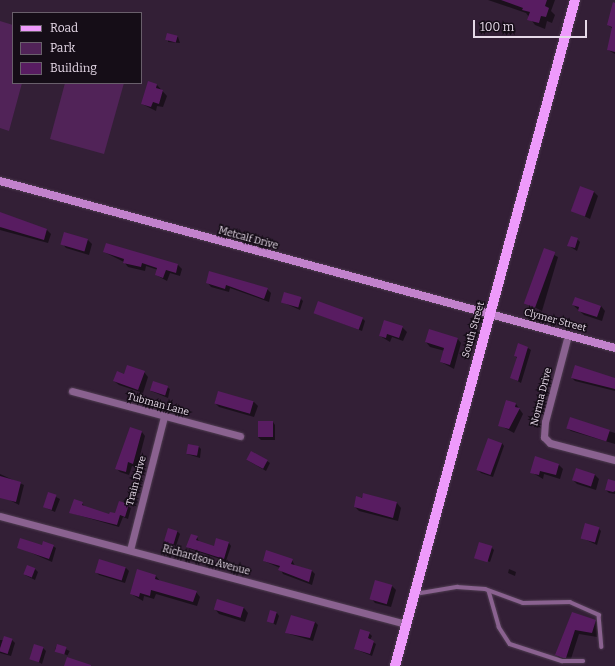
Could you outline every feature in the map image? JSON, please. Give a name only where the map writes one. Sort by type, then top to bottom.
[{"type":"main road","name":"South Street","points":[[395,666],[575,0]]},
{"type":"street","name":"Metcalf Drive","points":[[0,181],[491,314]]},
{"type":"street","name":"Clymer Street","points":[[491,314],[615,348]]},
{"type":"street","name":"Norma Drive","points":[[568,335],[545,422],[544,437],[550,443],[615,460]]},
{"type":"street","name":"Tubman Lane","points":[[72,391],[164,417],[240,436]]},
{"type":"street","name":"Train Drive","points":[[130,550],[164,417]]},
{"type":"street","name":"Richardson Avenue","points":[[0,516],[406,624]]},
{"type":"lane","points":[[414,594],[457,587],[489,591],[523,603],[570,602],[599,615],[602,647]]},
{"type":"lane","points":[[489,591],[499,627],[510,644],[562,661],[583,661]]},
{"type":"green space","points":[[0,21],[12,25],[12,84],[22,84],[9,131],[0,128]]},
{"type":"green space","points":[[65,84],[124,84],[104,154],[50,139]]},
{"type":"building","points":[[501,0],[547,0],[545,6],[549,8],[546,17],[541,16],[539,23],[527,20],[530,12],[522,10],[523,8]]},
{"type":"building","points":[[613,2],[615,3],[615,52],[607,50],[612,27],[607,25]]},
{"type":"building","points":[[167,33],[178,36],[176,43],[165,40]]},
{"type":"building","points":[[148,81],[157,84],[156,88],[163,90],[159,104],[153,102],[151,107],[141,104]]},
{"type":"building","points":[[580,186],[594,191],[585,217],[571,211]]},
{"type":"building","points":[[0,212],[47,229],[44,240],[0,227]]},
{"type":"building","points":[[64,232],[88,239],[84,251],[60,244]]},
{"type":"building","points":[[571,236],[578,238],[575,248],[567,246]]},
{"type":"building","points":[[106,243],[178,264],[176,273],[166,270],[163,278],[155,275],[157,268],[142,263],[141,267],[123,263],[124,259],[103,252]]},
{"type":"building","points":[[544,248],[555,252],[535,308],[524,303]]},
{"type":"building","points":[[209,271],[268,288],[264,299],[226,285],[225,289],[206,283]]},
{"type":"building","points":[[284,292],[301,297],[298,308],[281,303]]},
{"type":"building","points":[[575,297],[601,306],[597,317],[578,311],[579,307],[572,305]]},
{"type":"building","points":[[318,301],[363,317],[359,330],[314,313]]},
{"type":"building","points":[[384,320],[403,326],[399,338],[387,334],[386,338],[379,336]]},
{"type":"building","points":[[429,329],[458,338],[450,365],[440,362],[444,348],[425,342]]},
{"type":"building","points":[[518,343],[528,347],[518,381],[510,378],[517,357],[514,356]]},
{"type":"building","points":[[127,365],[145,371],[138,390],[113,381],[117,371],[124,374]]},
{"type":"building","points":[[575,365],[615,378],[615,389],[571,378]]},
{"type":"building","points":[[153,381],[168,386],[165,395],[150,391]]},
{"type":"building","points":[[218,391],[254,401],[250,414],[214,403]]},
{"type":"building","points":[[506,400],[516,403],[515,407],[520,408],[509,429],[498,426]]},
{"type":"building","points":[[570,417],[610,430],[606,441],[566,428]]},
{"type":"building","points":[[258,421],[273,421],[273,437],[258,437]]},
{"type":"building","points":[[130,427],[142,431],[133,464],[128,462],[126,472],[115,469]]},
{"type":"building","points":[[488,438],[502,443],[490,475],[476,470]]},
{"type":"building","points":[[188,444],[199,446],[197,456],[186,454]]},
{"type":"building","points":[[251,451],[268,460],[263,469],[246,460]]},
{"type":"building","points":[[535,456],[559,464],[556,475],[540,471],[539,475],[530,473]]},
{"type":"building","points":[[576,468],[595,474],[591,487],[572,480]]},
{"type":"building","points":[[0,476],[21,482],[16,502],[0,498]]},
{"type":"building","points":[[608,479],[615,481],[615,491],[613,492],[605,490]]},
{"type":"building","points":[[48,492],[57,495],[52,510],[43,507]]},
{"type":"building","points":[[363,493],[397,502],[393,518],[354,507],[356,496],[362,498]]},
{"type":"building","points":[[74,499],[83,502],[82,505],[109,514],[110,512],[115,513],[119,501],[129,504],[125,517],[120,515],[117,525],[69,513]]},
{"type":"building","points":[[585,523],[599,527],[595,543],[581,538]]},
{"type":"building","points":[[168,528],[178,531],[173,544],[164,541]]},
{"type":"building","points":[[191,534],[198,536],[196,540],[214,546],[216,538],[229,542],[224,559],[186,547]]},
{"type":"building","points":[[20,538],[42,545],[43,541],[54,545],[49,559],[17,548]]},
{"type":"building","points":[[479,542],[492,546],[487,562],[474,558]]},
{"type":"building","points":[[266,550],[293,559],[291,564],[312,570],[309,582],[278,570],[280,566],[263,561]]},
{"type":"building","points":[[99,559],[126,567],[122,581],[95,572]]},
{"type":"building","points":[[27,565],[35,568],[32,578],[23,574]]},
{"type":"building","points":[[137,569],[156,575],[155,579],[197,591],[193,602],[151,590],[150,596],[140,593],[139,597],[130,594]]},
{"type":"building","points":[[375,580],[392,585],[387,604],[369,599]]},
{"type":"building","points":[[217,599],[244,607],[241,618],[214,610]]},
{"type":"building","points":[[270,610],[277,612],[273,623],[267,622]]},
{"type":"building","points":[[572,612],[596,620],[592,633],[575,630],[566,658],[563,658],[555,655]]},
{"type":"building","points":[[291,615],[315,622],[310,638],[285,633]]},
{"type":"building","points":[[360,629],[370,632],[368,638],[374,641],[370,654],[354,649]]},
{"type":"building","points":[[4,636],[13,639],[8,654],[0,652]]},
{"type":"building","points":[[34,644],[44,647],[39,662],[29,659]]},
{"type":"building","points":[[57,644],[67,647],[64,655],[55,652]]},
{"type":"building","points":[[67,657],[91,665],[91,666],[64,666]]}]
